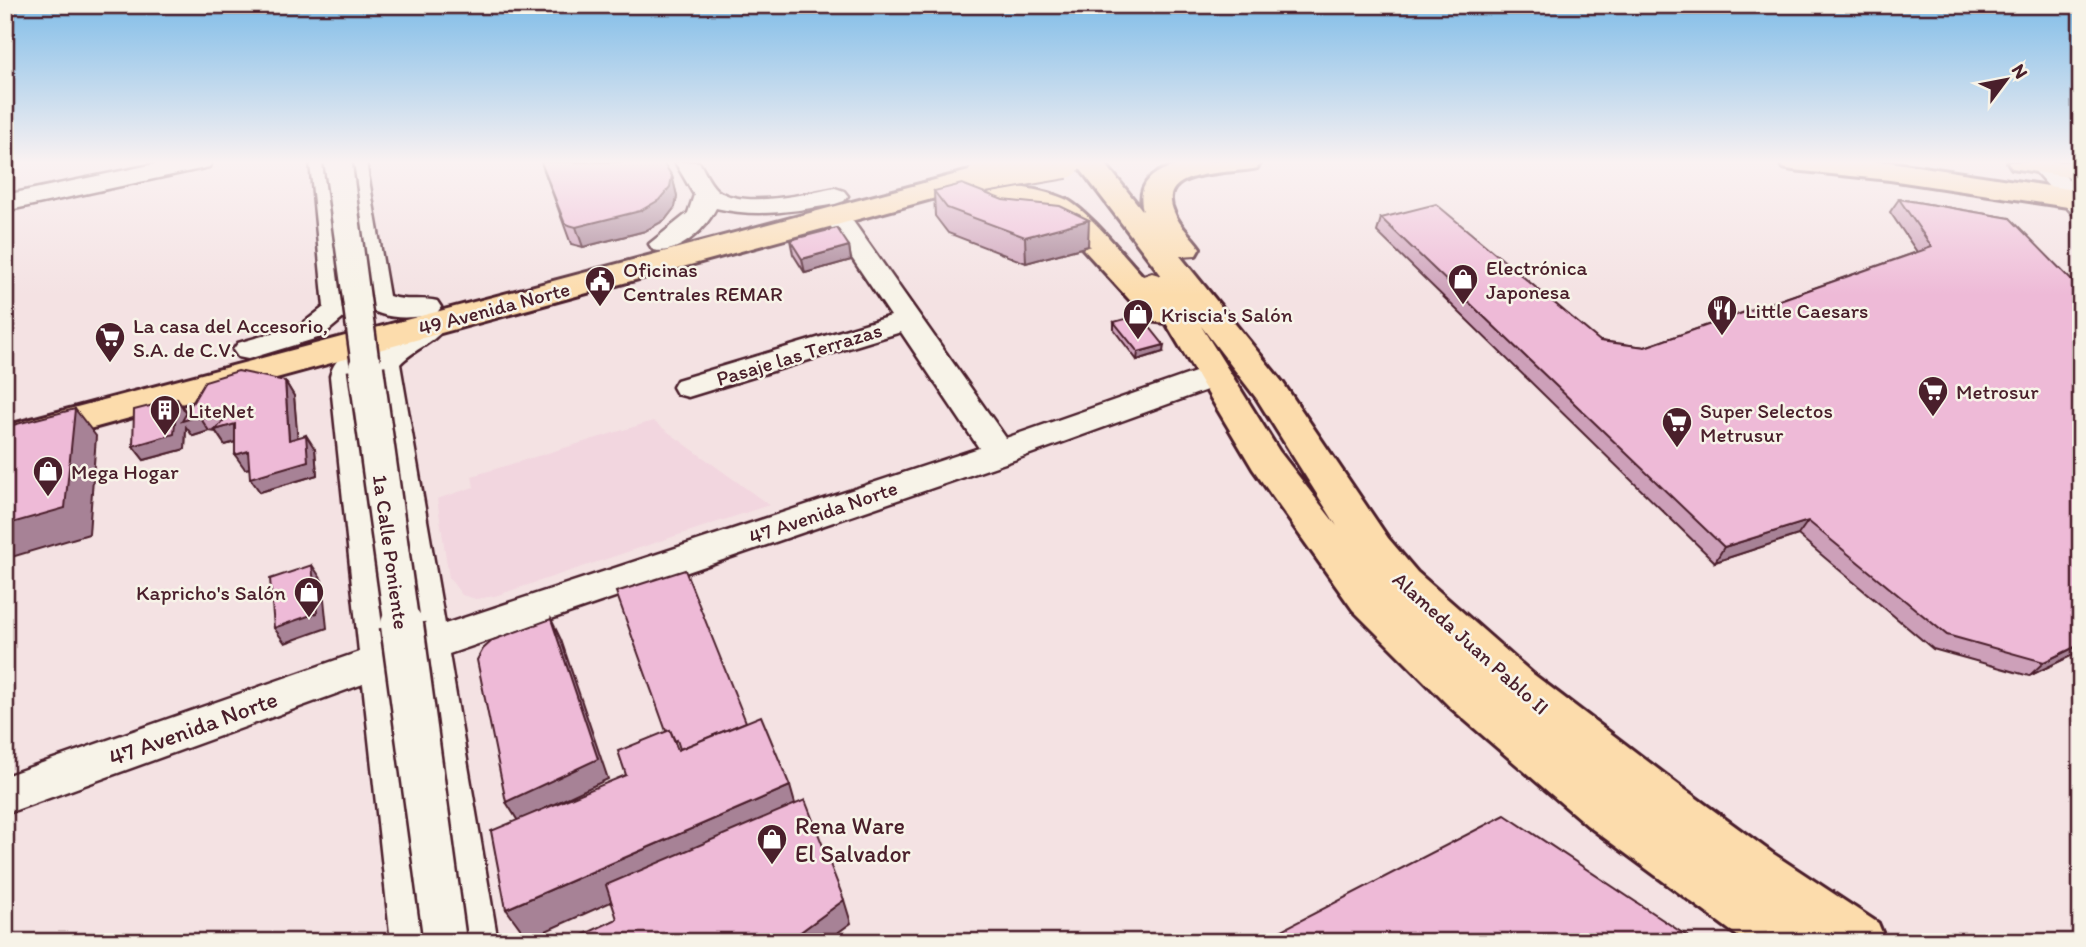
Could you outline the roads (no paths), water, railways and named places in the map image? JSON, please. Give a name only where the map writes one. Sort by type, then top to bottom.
[{"type":"main road","name":"49 Avenida Norte","points":[[430,316],[662,244],[835,206]]},
{"type":"main road","name":"49 Avenida Norte","points":[[5,413],[248,363],[835,206]]},
{"type":"main road","points":[[1055,206],[1076,222],[1206,362]]},
{"type":"main road","name":"Alameda Juan Pablo II","points":[[1093,206],[1178,316],[1266,460],[1368,598],[1466,694],[1605,809],[1792,942]]},
{"type":"main road","name":"Alameda Juan Pablo II","points":[[1124,206],[1270,391],[1373,550],[1402,584],[1517,688],[1662,802],[1754,870],[1859,942]]},
{"type":"main road","points":[[1157,206],[1160,216],[1235,309],[1258,343],[1270,391]]},
{"type":"main road","name":"49 Avenida Norte","points":[[5,439],[248,363]]},
{"type":"street","points":[[327,206],[340,310],[345,316],[373,309],[376,301],[361,206]]},
{"type":"street","name":"1a Calle Poniente","points":[[344,206],[445,942]]},
{"type":"street","points":[[662,244],[690,227],[706,206]]},
{"type":"street","name":"Pasaje las Terrazas","points":[[836,206],[999,453]]},
{"type":"street","points":[[376,301],[430,316]]},
{"type":"street","points":[[248,363],[311,331],[340,310]]},
{"type":"street","points":[[248,363],[318,366],[333,369],[345,376],[347,368],[359,360],[380,357],[385,362],[430,316]]},
{"type":"street","name":"Pasaje las Terrazas","points":[[688,387],[909,320]]},
{"type":"street","name":"1a Calle Poniente","points":[[385,362],[475,942]]},
{"type":"street","name":"47 Avenida Norte","points":[[429,645],[999,453],[1206,362]]},
{"type":"street","name":"1a Calle Poniente","points":[[345,376],[414,942]]},
{"type":"street","points":[[365,535],[410,520]]},
{"type":"street","name":"47 Avenida Norte","points":[[5,795],[381,661]]},
{"type":"place","name":"Electrónica Japonesa","points":[[1463,306]]},
{"type":"place","name":"Oficinas Centrales REMAR","points":[[600,308]]},
{"type":"place","name":"Little Caesars","points":[[1722,337]]},
{"type":"place","name":"Kriscia's Salón","points":[[1138,341]]},
{"type":"place","name":"La casa del Accesorio, S.A. de C.V.","points":[[110,364]]},
{"type":"place","name":"Metrosur","points":[[1933,418]]},
{"type":"place","name":"LiteNet","points":[[165,437]]},
{"type":"place","name":"Super Selectos Metrusur","points":[[1677,449]]},
{"type":"place","name":"Mega Hogar","points":[[48,498]]},
{"type":"place","name":"Kapricho's Salón","points":[[309,619]]},
{"type":"place","name":"Rena Ware El Salvador","points":[[772,866]]}]
